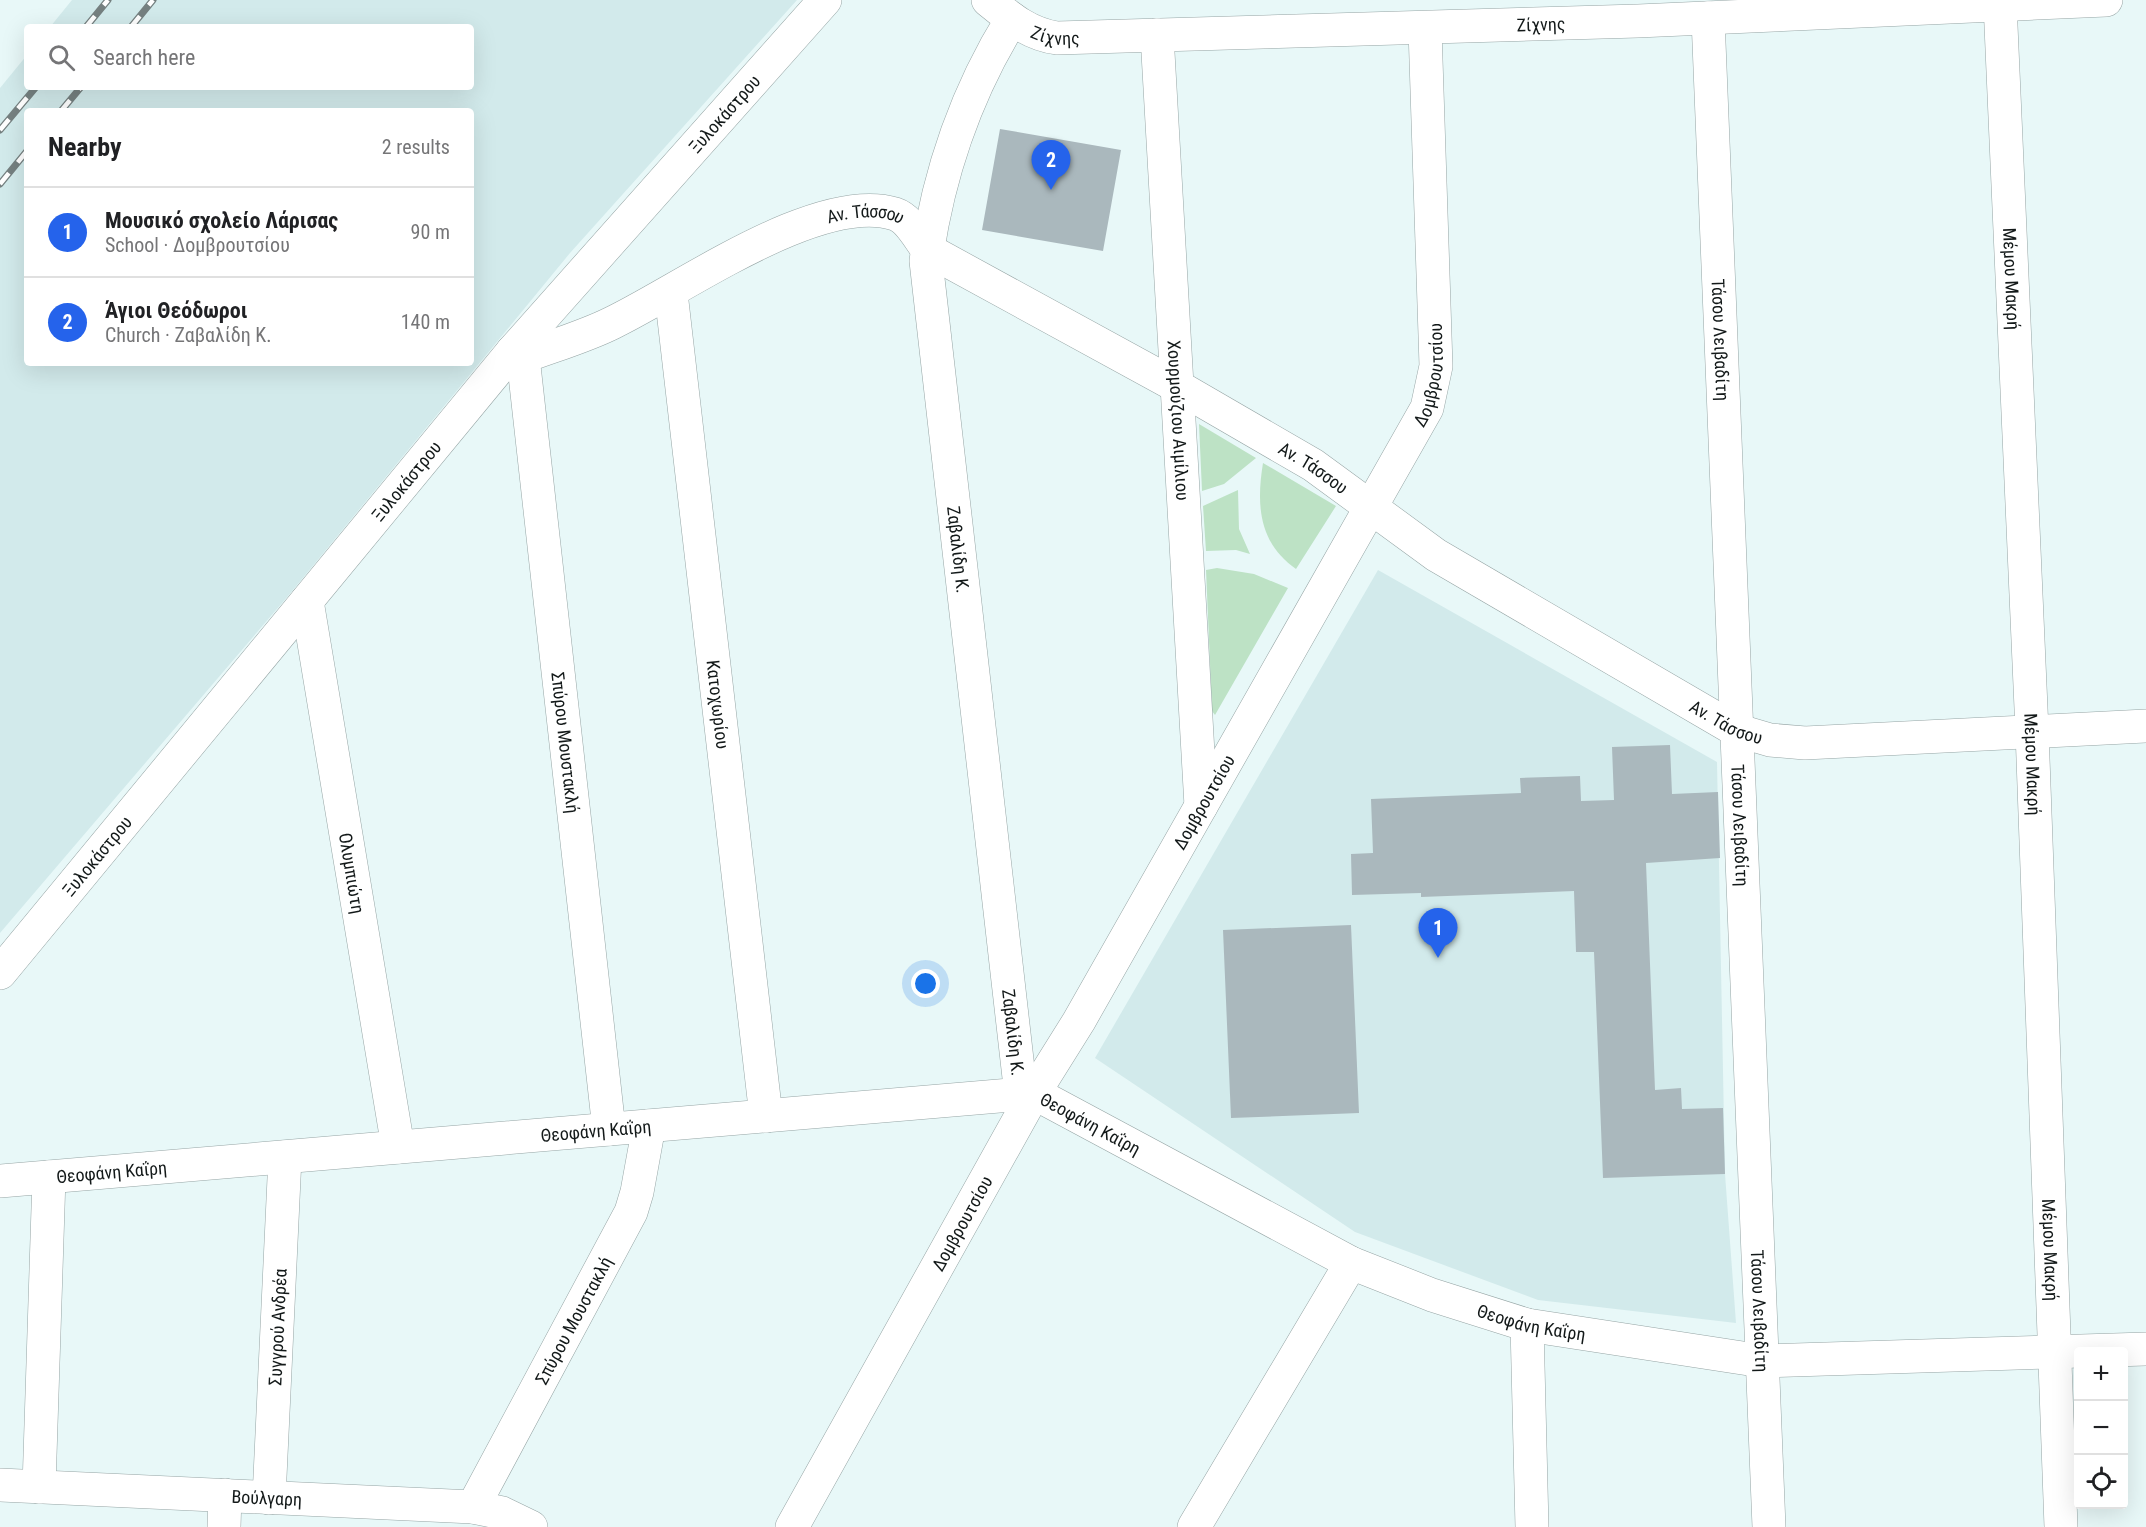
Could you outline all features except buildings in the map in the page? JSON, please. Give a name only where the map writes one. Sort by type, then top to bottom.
[{"type":"street","name":"Ξυλοκάστρου","points":[[0,974],[307,601],[517,354],[825,0]]},
{"type":"street","name":"Ζίχνης","points":[[1000,10],[1040,36],[1057,38],[1425,29],[1636,11],[1708,18],[2106,0]]},
{"type":"street","name":"Μέμου Μακρή","points":[[2000,3],[2032,731],[2061,1527]]},
{"type":"street","name":"Ζαβαλίδη Κ.","points":[[1000,10],[983,69],[959,124],[948,159],[928,250],[927,275],[1027,1094]]},
{"type":"street","name":"Τάσου Λειβαδίτη","points":[[1708,18],[1769,1527]]},
{"type":"street","name":"Δομβρουτσίου","points":[[792,1527],[1027,1094],[1079,1021],[1427,408],[1435,381],[1425,29]]},
{"type":"street","name":"Χουρμούζιου Αιμίλιου","points":[[1157,34],[1175,385],[1201,806]]},
{"type":"street","name":"Αν. Τάσσου","points":[[517,354],[609,325],[761,242],[809,222],[847,212],[870,210],[899,215],[907,221],[928,250],[1175,385],[1313,465],[1436,555],[1736,730],[1788,743],[2146,726]]},
{"type":"street","name":"Κατοχωρίου","points":[[671,293],[766,1116]]},
{"type":"street","name":"Σπύρου Μουστακλή","points":[[517,354],[609,1129]]},
{"type":"street","name":"Ολυμπιώτη","points":[[307,601],[398,1147]]},
{"type":"street","name":"Θεοφάνη Καΐρη","points":[[0,1181],[1027,1094],[1351,1263],[1432,1295],[1527,1325],[1762,1361],[2146,1349]]},
{"type":"street","name":"Σπύρου Μουστακλή","points":[[473,1507],[631,1212],[649,1126]]},
{"type":"street","name":"Συγγρού Ανδρέα","points":[[269,1498],[285,1157]]},
{"type":"street","points":[[39,1487],[49,1177]]},
{"type":"street","points":[[1194,1527],[1351,1263]]},
{"type":"street","points":[[1527,1325],[1532,1527]]},
{"type":"street","name":"Βούλγαρη","points":[[0,1485],[39,1487],[225,1511],[269,1498],[370,1515],[473,1507],[502,1513],[531,1527]]},
{"type":"shaded area","points":[[72,0],[797,0],[570,253],[288,596],[0,933],[0,88],[24,59],[24,90],[474,90],[474,24],[52,24]]},
{"type":"shaded area","points":[[1378,570],[1717,762],[1725,1174],[1736,1323],[1538,1300],[1355,1232],[1095,1058]]},
{"type":"green space","points":[[1199,424],[1256,458],[1224,484],[1202,491]]},
{"type":"green space","points":[[1263,463],[1336,506],[1296,569],[1274,548],[1267,535],[1260,494]]},
{"type":"green space","points":[[1238,490],[1239,529],[1250,554],[1236,550],[1206,551],[1203,506]]},
{"type":"green space","points":[[1217,568],[1254,574],[1288,588],[1215,715],[1212,711],[1206,570]]},
{"type":"railway","points":[[88,24],[108,0]]},
{"type":"railway","points":[[133,24],[153,0]]},
{"type":"railway","points":[[0,130],[33,90]]},
{"type":"railway","points":[[64,108],[78,90]]},
{"type":"railway","points":[[0,184],[24,155]]},
{"type":"place","name":"Άγιοι Θεόδωροι","points":[[1051,190]]},
{"type":"place","name":"Μουσικό σχολείο Λάρισας","points":[[1438,958]]}]
